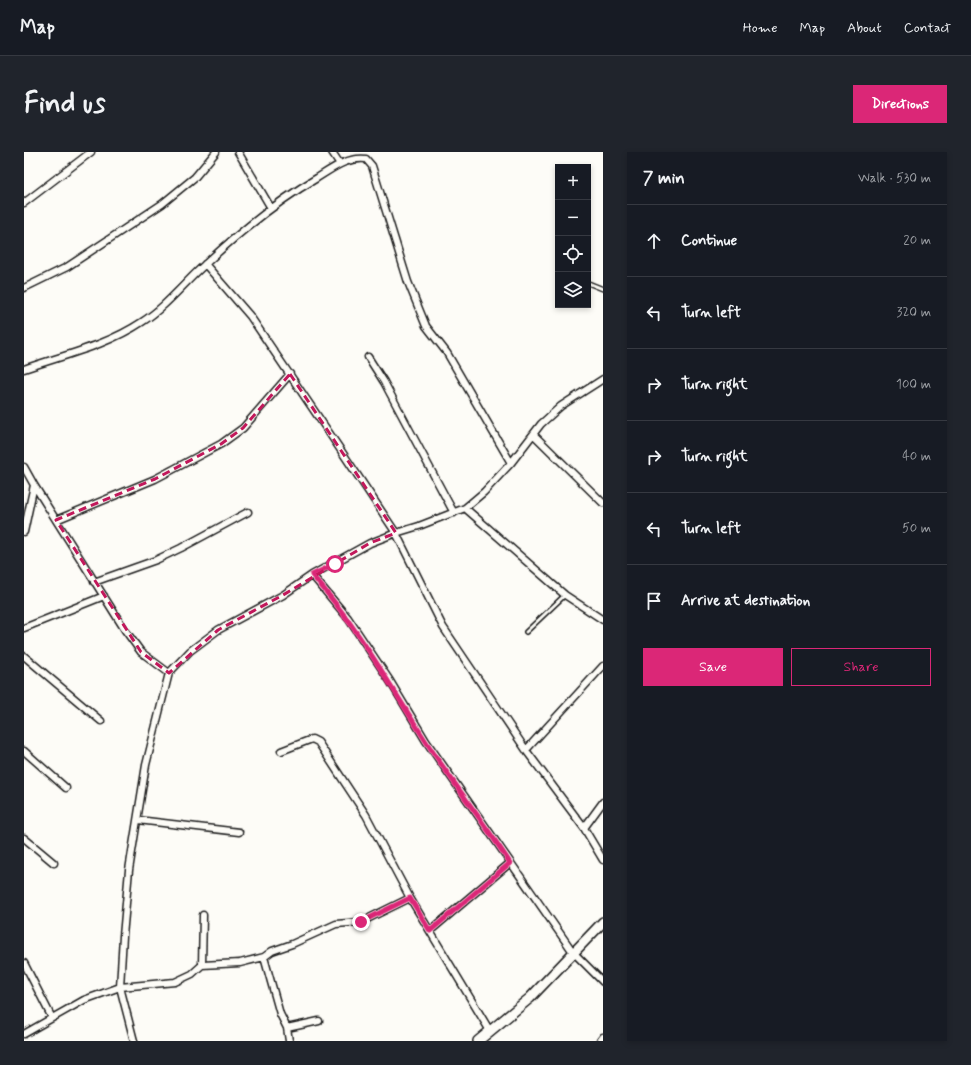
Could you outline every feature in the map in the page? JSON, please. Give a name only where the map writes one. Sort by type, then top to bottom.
[{"type":"street","points":[[24,203],[91,152]]},
{"type":"street","points":[[24,288],[66,268],[162,204],[195,177],[216,152]]},
{"type":"street","points":[[238,152],[271,208]]},
{"type":"street","points":[[332,152],[340,164]]},
{"type":"street","points":[[24,370],[103,342],[126,332],[159,308],[235,237],[287,196],[340,164],[356,158],[366,159],[372,166],[408,282],[426,326],[447,354],[511,463]]},
{"type":"street","points":[[205,264],[250,316],[290,374],[396,533],[443,627],[526,750],[584,828],[603,860]]},
{"type":"street","points":[[368,357],[384,382],[454,513]]},
{"type":"street","points":[[56,520],[155,478],[221,444],[243,428],[290,374]]},
{"type":"street","points":[[134,1041],[120,987],[129,870],[146,765],[168,673],[190,651],[218,630],[283,595],[312,575],[370,543],[464,508],[484,492],[511,463],[541,424],[561,406],[603,379]]},
{"type":"street","points":[[534,435],[603,503]]},
{"type":"street","points":[[24,467],[94,582],[141,652],[168,673]]},
{"type":"street","points":[[24,532],[34,485]]},
{"type":"street","points":[[464,508],[565,594],[603,620]]},
{"type":"street","points":[[94,582],[181,548],[248,512]]},
{"type":"street","points":[[312,575],[348,618],[390,681],[426,740],[573,952],[603,982]]},
{"type":"street","points":[[24,628],[104,596]]},
{"type":"street","points":[[24,656],[101,721]]},
{"type":"street","points":[[526,750],[603,666]]},
{"type":"street","points":[[281,751],[312,739],[318,742],[366,815],[410,898],[490,1031]]},
{"type":"street","points":[[24,751],[66,788]]},
{"type":"street","points":[[584,828],[603,802]]},
{"type":"street","points":[[138,820],[239,832]]},
{"type":"street","points":[[24,838],[54,863]]},
{"type":"street","points":[[430,931],[510,863]]},
{"type":"street","points":[[24,1034],[84,1000],[120,987],[175,982],[192,974],[202,965],[240,963],[264,957],[272,951],[336,924],[361,922],[410,898]]},
{"type":"street","points":[[202,965],[203,915]]},
{"type":"street","points":[[478,1041],[530,998],[603,922]]},
{"type":"street","points":[[264,957],[280,1014],[287,1028],[289,1041]]},
{"type":"street","points":[[24,963],[52,1018]]},
{"type":"street","points":[[287,1028],[318,1021]]},
{"type":"street","points":[[600,1041],[603,1037]]},
{"type":"lane","points":[[591,284],[603,289]]},
{"type":"lane","points":[[526,632],[565,594]]},
{"type":"highlighted area","points":[[290,374],[396,533],[370,543],[283,595],[218,630],[169,673],[141,652],[56,520],[155,479],[221,444],[243,428]]},
{"type":"route","points":[[335,564],[312,575],[332,597],[348,618],[390,681],[426,740],[510,863],[430,931],[410,898],[361,922]]}]
